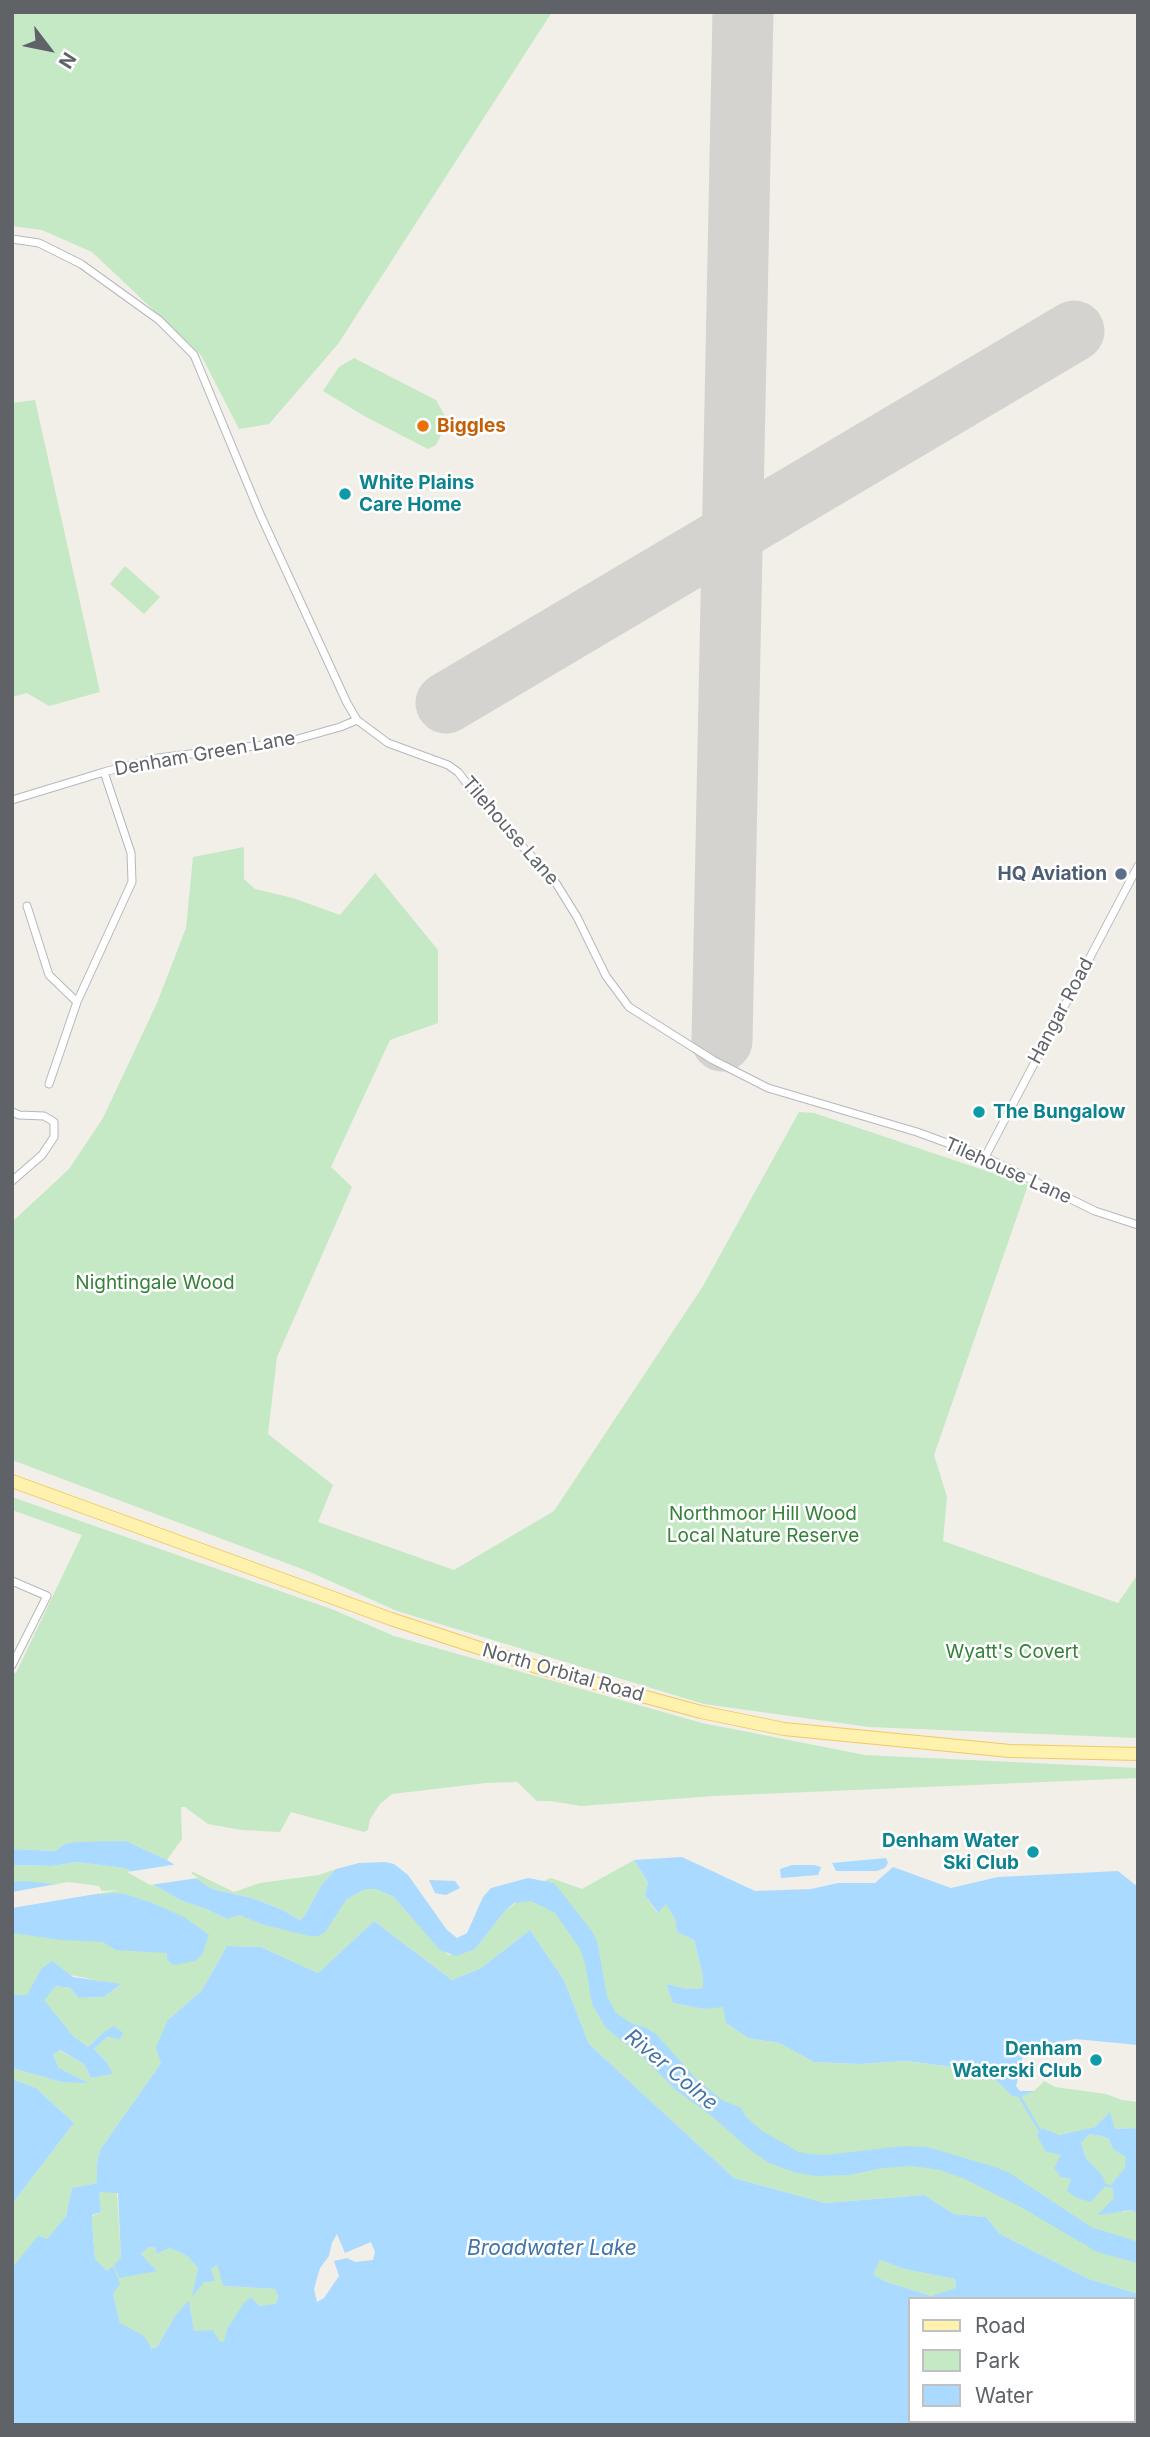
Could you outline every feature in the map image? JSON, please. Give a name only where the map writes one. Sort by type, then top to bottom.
[{"type":"main road","name":"North Orbital Road","points":[[12,1480],[391,1619],[543,1669],[701,1712],[784,1729],[1010,1751],[1138,1754]]},
{"type":"street","name":"Tilehouse Lane","points":[[12,239],[39,243],[81,264],[159,320],[194,355],[260,514],[346,703],[357,720],[388,743],[448,765],[458,772],[485,807],[554,880],[577,917],[606,976],[620,996],[640,1016],[738,1075],[768,1088],[917,1132],[985,1157],[1095,1211],[1138,1225]]},
{"type":"street","name":"Denham Green Lane","points":[[12,800],[158,758],[287,742],[357,720]]},
{"type":"street","points":[[49,1084],[77,1002],[132,882],[131,853],[104,772]]},
{"type":"street","name":"Hangar Road","points":[[985,1157],[1138,866]]},
{"type":"street","points":[[27,906],[49,975],[77,1002]]},
{"type":"street","points":[[12,1112],[19,1115],[44,1115],[54,1122],[54,1137],[42,1156],[12,1181]]},
{"type":"street","points":[[12,1581],[47,1596],[12,1665]]},
{"type":"green space","points":[[12,12],[552,12],[338,344],[269,424],[239,429],[201,355],[92,252],[42,230],[12,226]]},
{"type":"green space","points":[[354,358],[436,400],[446,418],[436,445],[428,449],[323,391],[339,367]]},
{"type":"green space","points":[[35,400],[100,692],[49,706],[27,693],[12,697],[12,403]]},
{"type":"green space","points":[[125,566],[160,597],[144,614],[110,584]]},
{"type":"green space","points":[[244,847],[244,879],[255,889],[293,898],[340,915],[375,873],[438,950],[438,1023],[390,1040],[331,1167],[352,1187],[277,1357],[268,1434],[333,1485],[318,1522],[454,1570],[554,1511],[703,1286],[799,1112],[814,1113],[1028,1185],[934,1455],[947,1497],[943,1541],[1118,1603],[1138,1574],[1138,1738],[869,1727],[704,1704],[397,1611],[310,1572],[12,1460],[12,1222],[69,1169],[103,1118],[157,1003],[186,928],[193,857]]},
{"type":"green space","points":[[12,1497],[334,1610],[394,1636],[702,1723],[865,1755],[1138,1768],[1138,1778],[713,1796],[581,1806],[537,1801],[517,1782],[485,1783],[392,1794],[380,1804],[370,1819],[368,1830],[364,1832],[291,1812],[280,1832],[241,1830],[208,1824],[185,1807],[181,1807],[182,1839],[167,1860],[126,1841],[65,1844],[55,1851],[12,1849],[12,1672],[16,1673],[82,1535],[12,1510]]},
{"type":"green space","points":[[634,1860],[648,1882],[645,1895],[657,1913],[666,1903],[675,1919],[677,1932],[694,1940],[703,1976],[703,1988],[688,1989],[666,1984],[673,2003],[704,2009],[724,2006],[726,2023],[748,2038],[779,2043],[814,2062],[859,2064],[907,2061],[953,2067],[997,2081],[1012,2096],[1034,2091],[1044,2081],[1055,2087],[1106,2094],[1138,2102],[1138,2128],[1115,2129],[1110,2113],[1095,2127],[1078,2131],[1059,2135],[1043,2128],[1061,2155],[1102,2175],[1086,2158],[1081,2143],[1088,2134],[1109,2139],[1114,2149],[1127,2157],[1125,2169],[1112,2183],[1115,2198],[1123,2212],[1132,2210],[1138,2214],[1138,2294],[1089,2279],[1000,2234],[986,2217],[954,2214],[924,2195],[825,2203],[734,2178],[589,2044],[564,1980],[530,1930],[481,1968],[452,1980],[374,1921],[318,1973],[261,1947],[227,1946],[202,1990],[169,2019],[161,2063],[100,2150],[97,2183],[72,2188],[66,2216],[47,2239],[12,2268],[12,2204],[74,2123],[36,2088],[12,2079],[12,2068],[62,2082],[87,2082],[59,2068],[53,2055],[59,2050],[84,2064],[91,2078],[112,2074],[106,2061],[94,2049],[107,2037],[112,2038],[104,2032],[88,2047],[73,2036],[43,2000],[56,1986],[70,1988],[79,1998],[104,1997],[120,1985],[41,1969],[27,1996],[12,1995],[12,1865],[52,1866],[76,1862],[125,1868],[180,1900],[227,1919],[240,1915],[280,1929],[366,1889],[376,1889],[394,1897],[448,1955],[475,1949],[505,1911],[546,1880],[551,1878],[582,1889]]},
{"type":"green space","points":[[336,1869],[322,1884],[300,1920],[252,1898],[212,1889],[187,1875],[193,1872],[234,1892],[260,1883],[319,1875]]},
{"type":"green space","points":[[98,2192],[117,2192],[121,2258],[157,2271],[141,2254],[149,2247],[156,2248],[156,2254],[170,2248],[187,2256],[198,2268],[193,2295],[217,2264],[223,2286],[275,2289],[278,2296],[276,2305],[258,2306],[251,2297],[225,2343],[194,2332],[189,2301],[175,2316],[157,2347],[149,2349],[138,2361],[140,2354],[150,2347],[120,2323],[113,2294],[113,2266],[108,2272],[95,2259],[92,2216],[101,2212]]},
{"type":"green space","points":[[880,2260],[904,2269],[955,2279],[956,2289],[931,2296],[884,2281],[872,2274]]},
{"type":"water","name":"River Colne","points":[[126,1841],[167,1860],[212,1889],[252,1898],[300,1920],[322,1884],[336,1869],[359,1863],[394,1864],[408,1875],[447,1930],[457,1938],[467,1933],[483,1897],[491,1888],[528,1878],[554,1883],[597,1941],[607,1996],[616,2013],[656,2034],[697,2080],[722,2100],[741,2108],[746,2117],[762,2131],[799,2152],[810,2154],[825,2155],[904,2146],[927,2147],[995,2167],[1008,2172],[1091,2227],[1138,2242],[1138,2263],[1097,2252],[1021,2207],[965,2179],[940,2170],[913,2166],[882,2168],[849,2175],[816,2176],[797,2173],[769,2163],[676,2090],[646,2060],[606,2028],[592,2004],[585,1963],[579,1947],[555,1913],[531,1901],[514,1903],[475,1949],[456,1956],[440,1950],[394,1897],[376,1889],[366,1889],[346,1900],[325,1932],[310,1936],[264,1925],[240,1915],[227,1919],[180,1900],[125,1868],[76,1862],[52,1866],[12,1865],[12,1849],[55,1851],[65,1844],[77,1842]]},
{"type":"water","points":[[682,1857],[755,1891],[811,1889],[838,1883],[875,1883],[893,1867],[951,1888],[998,1877],[1118,1871],[1138,1887],[1138,2045],[1075,2039],[1023,2049],[1016,2086],[1020,2091],[1034,2091],[1020,2097],[1012,2096],[997,2081],[953,2067],[907,2061],[859,2064],[814,2062],[779,2043],[748,2038],[726,2023],[723,2007],[704,2009],[673,2003],[666,1984],[688,1989],[703,1988],[703,1976],[694,1940],[677,1932],[675,1919],[666,1904],[658,1913],[645,1895],[648,1882],[634,1860]]},
{"type":"water","points":[[886,1858],[888,1863],[885,1868],[877,1871],[836,1871],[832,1863]]},
{"type":"water","points":[[792,1865],[821,1867],[818,1875],[781,1878],[780,1869]]},
{"type":"water","points":[[429,1880],[455,1881],[460,1888],[446,1895],[435,1893]]},
{"type":"water","points":[[12,1882],[98,1889],[99,1895],[125,1894],[152,1903],[184,1917],[209,1935],[202,1955],[195,1961],[174,1965],[167,1960],[167,1953],[116,1950],[103,1942],[12,1933]]},
{"type":"water","name":"Broadwater Lake","points":[[374,1921],[452,1980],[481,1968],[530,1930],[564,1980],[589,2044],[734,2178],[825,2203],[924,2195],[954,2214],[986,2217],[1000,2234],[1089,2279],[1138,2294],[1138,2425],[12,2425],[12,2268],[38,2236],[47,2239],[66,2216],[72,2188],[97,2183],[100,2150],[161,2063],[156,2047],[168,2020],[202,1990],[227,1946],[261,1947],[318,1973]],"holes":[[[99,2192],[118,2193],[121,2258],[114,2265],[119,2278],[157,2271],[141,2254],[149,2247],[156,2248],[156,2254],[170,2248],[187,2256],[198,2268],[192,2297],[204,2282],[215,2281],[211,2269],[217,2265],[223,2286],[275,2289],[278,2296],[276,2304],[259,2306],[251,2297],[227,2329],[224,2342],[219,2341],[213,2330],[194,2331],[189,2300],[175,2316],[157,2347],[149,2349],[151,2347],[144,2336],[120,2323],[113,2294],[120,2284],[113,2266],[107,2271],[95,2259],[92,2215],[101,2212]],[[337,2234],[345,2253],[371,2242],[375,2252],[373,2260],[355,2262],[347,2258],[334,2261],[339,2276],[324,2298],[317,2302],[314,2289],[320,2268],[329,2256]],[[880,2260],[904,2269],[955,2279],[956,2288],[931,2296],[884,2281],[873,2274]]]},
{"type":"water","points":[[52,1961],[73,1977],[121,1984],[104,1997],[79,1998],[70,1988],[56,1986],[44,2000],[73,2036],[88,2047],[114,2026],[123,2033],[120,2039],[107,2037],[94,2049],[106,2061],[113,2074],[91,2078],[84,2064],[60,2050],[53,2055],[59,2068],[89,2083],[62,2082],[12,2068],[12,1995],[27,1995],[41,1969]]},
{"type":"water","points":[[12,2079],[36,2088],[74,2123],[12,2204]]},
{"type":"water","points":[[1110,2112],[1115,2129],[1138,2128],[1138,2214],[1132,2210],[1098,2215],[1114,2198],[1112,2183],[1125,2168],[1126,2157],[1113,2149],[1109,2139],[1089,2134],[1081,2143],[1086,2158],[1102,2175],[1106,2185],[1091,2202],[1077,2198],[1067,2191],[1071,2179],[1061,2177],[1054,2168],[1061,2155],[1045,2151],[1037,2135],[1043,2128],[1059,2135],[1095,2127]]},
{"type":"pier","points":[[178,1864],[198,1878],[150,1885],[127,1872]]},
{"type":"pier","points":[[68,1882],[99,1886],[102,1891],[120,1890],[12,1908],[12,1892]]},
{"type":"waterway","points":[[1020,2097],[1040,2131]]},
{"type":"waterway","points":[[1106,2185],[1113,2187]]},
{"type":"runway","points":[[722,1041],[743,12]]},
{"type":"runway","points":[[446,703],[1074,331]]},
{"type":"place","name":"Biggles","points":[[423,426]]},
{"type":"place","name":"White Plains Care Home","points":[[345,494]]},
{"type":"place","name":"HQ Aviation","points":[[1121,874]]},
{"type":"place","name":"The Bungalow","points":[[979,1112]]},
{"type":"place","name":"Denham Water Ski Club","points":[[1033,1852]]},
{"type":"place","name":"Denham Waterski Club","points":[[1096,2060]]},
{"type":"park label","name":"Nightingale Wood","points":[[155,1283]]},
{"type":"park label","name":"Northmoor Hill Wood Local Nature Reserve","points":[[763,1525]]},
{"type":"park label","name":"Wyatt's Covert","points":[[1012,1652]]}]
